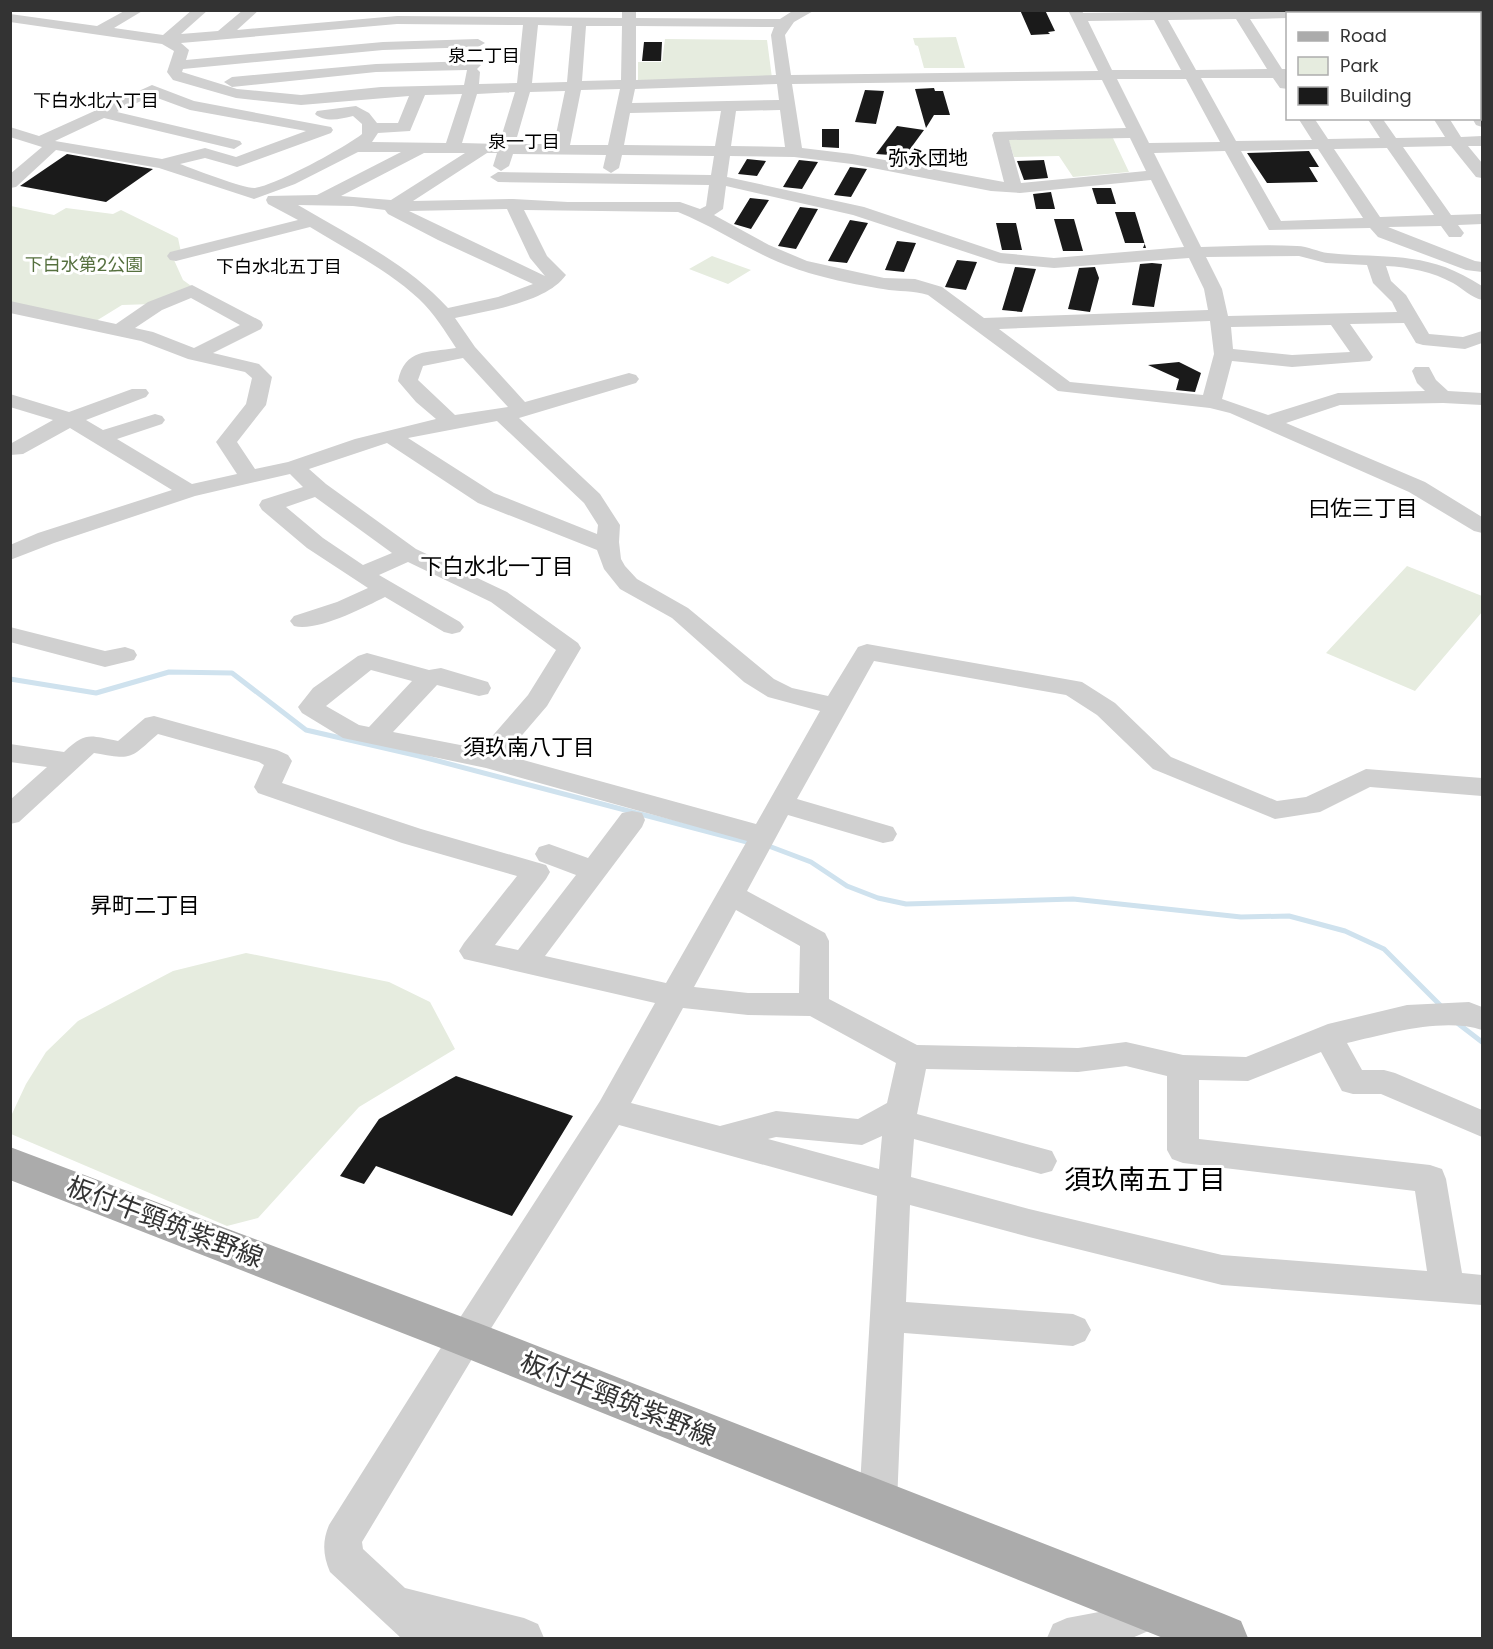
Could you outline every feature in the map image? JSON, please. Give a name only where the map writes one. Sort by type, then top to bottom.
[{"type":"main road","name":"板付牛頸筑紫野線","points":[[10,1163],[466,1338],[878,1503],[1224,1638]]},
{"type":"street","points":[[100,30],[137,10]]},
{"type":"street","points":[[166,40],[201,10]]},
{"type":"street","points":[[221,36],[252,10]]},
{"type":"street","points":[[282,31],[304,10]]},
{"type":"street","points":[[1357,12],[1388,12]]},
{"type":"street","points":[[1156,13],[1275,226],[1379,228],[1446,220],[1482,219]]},
{"type":"street","points":[[1239,13],[1282,73]]},
{"type":"street","points":[[1211,402],[1224,354],[1220,318],[1213,289],[1076,14],[1286,14]]},
{"type":"street","points":[[10,18],[34,15],[100,30],[166,40],[325,27],[401,15],[485,20],[506,15],[531,21],[579,21],[628,16],[790,15]]},
{"type":"street","points":[[790,15],[778,35],[794,152]]},
{"type":"street","points":[[602,207],[628,85],[628,16]]},
{"type":"street","points":[[452,149],[471,89],[478,43],[485,20]]},
{"type":"street","points":[[491,202],[524,87],[531,21]]},
{"type":"street","points":[[561,150],[574,86],[579,21]]},
{"type":"street","points":[[254,194],[289,180],[355,147],[370,136],[372,128],[368,120],[356,111],[326,114],[300,104],[325,51],[325,27]]},
{"type":"street","points":[[166,40],[182,50],[174,72],[178,77],[236,93],[301,100],[381,92],[524,87],[784,80],[1282,73]]},
{"type":"street","points":[[176,65],[382,46],[478,43]]},
{"type":"street","points":[[204,85],[376,68],[474,65]]},
{"type":"street","points":[[10,183],[47,143],[103,112],[152,90],[190,105],[325,130],[237,162],[205,153]]},
{"type":"street","points":[[372,128],[404,128],[419,90]]},
{"type":"street","points":[[623,108],[674,119],[729,106],[787,105]]},
{"type":"street","points":[[701,215],[714,209],[729,106]]},
{"type":"street","points":[[103,112],[240,143],[162,164]]},
{"type":"street","points":[[178,130],[247,116]]},
{"type":"street","points":[[669,151],[674,119]]},
{"type":"street","points":[[1307,120],[1400,261]]},
{"type":"street","points":[[1375,120],[1481,267]]},
{"type":"street","points":[[1442,120],[1456,142],[1482,173]]},
{"type":"street","points":[[266,135],[296,125]]},
{"type":"street","points":[[10,132],[47,143],[162,164],[278,201],[399,273],[428,296],[444,315],[513,412],[522,434],[592,499],[609,525],[607,546],[615,570],[642,593],[686,618],[710,636],[754,677],[776,691],[835,706]]},
{"type":"street","points":[[1014,187],[1000,135],[1230,146],[1482,141]]},
{"type":"street","points":[[355,147],[794,152],[852,159],[991,186],[1014,187],[1057,186],[1155,175]]},
{"type":"street","points":[[320,200],[421,149]]},
{"type":"street","points":[[394,206],[483,149]]},
{"type":"street","points":[[498,177],[719,180],[858,211],[999,258],[1054,263],[1194,252],[1299,250],[1326,258],[1400,261],[1429,267],[1459,279],[1482,294]]},
{"type":"street","points":[[278,201],[320,200],[394,206],[491,202],[602,207],[680,207],[701,215],[764,249],[801,265],[884,284],[915,285],[935,291],[1065,387],[1211,402],[1237,409],[1417,487],[1482,526]]},
{"type":"street","points":[[444,315],[532,292],[549,284],[557,275],[539,258],[513,204]]},
{"type":"street","points":[[394,206],[394,210],[444,236],[549,284]]},
{"type":"street","points":[[176,256],[311,222]]},
{"type":"street","points":[[1379,228],[1481,267]]},
{"type":"street","points":[[1375,261],[1382,283],[1399,299],[1423,339],[1465,343],[1482,337]]},
{"type":"street","points":[[120,330],[155,306],[192,291],[254,325],[195,355]]},
{"type":"street","points":[[15,311],[146,336],[195,355],[252,368],[262,377],[256,405],[226,442],[249,476]]},
{"type":"street","points":[[980,324],[1220,318],[1410,317]]},
{"type":"street","points":[[1224,354],[1292,361],[1363,357],[1336,318]]},
{"type":"street","points":[[451,422],[423,398],[408,381],[411,368],[417,361],[468,351]]},
{"type":"street","points":[[1422,371],[1427,383],[1443,397]]},
{"type":"street","points":[[10,553],[46,538],[189,491],[294,467],[362,443],[451,422],[513,412],[629,379]]},
{"type":"street","points":[[16,450],[70,419],[139,393]]},
{"type":"street","points":[[1268,422],[1338,399],[1443,397],[1482,399]]},
{"type":"street","points":[[10,400],[70,419],[189,491]]},
{"type":"street","points":[[102,437],[155,420]]},
{"type":"street","points":[[390,436],[486,498],[607,546]]},
{"type":"street","points":[[294,467],[318,489],[408,554],[499,597],[568,648],[538,700],[487,759]]},
{"type":"street","points":[[318,489],[270,505],[315,543],[361,574],[452,627]]},
{"type":"street","points":[[361,574],[408,554]]},
{"type":"street","points":[[302,621],[345,607],[384,589]]},
{"type":"street","points":[[10,634],[105,659],[125,655]]},
{"type":"street","points":[[430,1638],[344,1558],[343,1538],[466,1338],[611,1110],[867,652],[1073,688],[1106,709],[1162,763],[1275,810],[1311,806],[1366,778],[1482,787]]},
{"type":"street","points":[[479,688],[441,676],[429,678],[367,661],[322,694],[311,707],[352,732],[487,759],[764,836]]},
{"type":"street","points":[[375,736],[429,678]]},
{"type":"street","points":[[10,815],[89,744],[123,750],[154,724],[279,761],[267,787],[412,836],[536,872],[474,951],[674,996],[748,1004],[814,1005],[913,1057],[1078,1060],[1126,1054],[1183,1067],[1248,1069],[1328,1036],[1407,1017],[1469,1014],[1482,1018]]},
{"type":"street","points":[[10,753],[68,761]]},
{"type":"street","points":[[781,804],[883,834]]},
{"type":"street","points":[[525,963],[632,820]]},
{"type":"street","points":[[549,854],[594,871]]},
{"type":"street","points":[[731,895],[815,940],[814,1005]]},
{"type":"street","points":[[1328,1036],[1353,1082],[1384,1082],[1482,1124]]},
{"type":"street","points":[[878,1503],[894,1187],[901,1116],[913,1057]]},
{"type":"street","points":[[1183,1067],[1183,1150],[1430,1179],[1447,1288]]},
{"type":"street","points":[[611,1110],[1029,1223],[1222,1270],[1482,1290]]},
{"type":"street","points":[[722,1140],[776,1124],[862,1132],[901,1116],[1041,1161]]},
{"type":"street","points":[[887,1316],[1073,1330]]},
{"type":"street","points":[[396,1606],[524,1638]]},
{"type":"street","points":[[1067,1638],[1100,1632],[1151,1610]]},
{"type":"green space","points":[[956,37],[965,68],[924,68],[918,46],[915,45],[913,38]]},
{"type":"green space","points":[[665,39],[767,40],[772,78],[638,82],[638,62],[662,62]]},
{"type":"green space","points":[[1112,136],[1129,172],[1073,177],[1059,156],[1014,157],[1008,138]]},
{"type":"green space","name":"下白水第2公園","points":[[11,206],[54,215],[66,208],[113,214],[121,210],[178,238],[182,257],[174,260],[183,280],[194,288],[153,304],[122,305],[96,321],[11,304]]},
{"type":"green space","points":[[712,256],[751,270],[728,284],[689,269]]},
{"type":"green space","points":[[1407,566],[1482,596],[1482,612],[1415,691],[1326,653]]},
{"type":"green space","points":[[246,953],[389,982],[430,1002],[455,1049],[359,1107],[258,1218],[227,1226],[11,1134],[11,1116],[26,1084],[46,1052],[78,1021],[173,971]]},
{"type":"building","points":[[1020,10],[1045,10],[1055,31],[1048,32],[1050,34],[1031,35]]},
{"type":"building","points":[[644,42],[662,42],[661,61],[642,61]]},
{"type":"building","points":[[934,88],[935,91],[943,91],[950,115],[934,115],[926,128],[915,89]]},
{"type":"building","points":[[865,90],[884,91],[876,124],[855,122]]},
{"type":"building","points":[[897,126],[924,130],[905,156],[876,154]]},
{"type":"building","points":[[822,129],[839,129],[839,148],[822,147]]},
{"type":"building","points":[[1309,151],[1319,167],[1309,167],[1318,182],[1267,183],[1247,153]]},
{"type":"building","points":[[67,154],[153,169],[106,202],[20,186]]},
{"type":"building","points":[[747,159],[766,161],[757,176],[738,174]]},
{"type":"building","points":[[799,160],[818,162],[802,189],[783,187]]},
{"type":"building","points":[[1044,160],[1048,178],[1024,180],[1017,161]]},
{"type":"building","points":[[850,167],[867,169],[851,197],[834,195]]},
{"type":"building","points":[[1092,188],[1111,188],[1116,204],[1097,204]]},
{"type":"building","points":[[1051,192],[1055,209],[1036,209],[1033,194]]},
{"type":"building","points":[[750,198],[769,200],[751,229],[734,224]]},
{"type":"building","points":[[800,207],[818,209],[796,249],[778,246]]},
{"type":"building","points":[[1115,212],[1135,212],[1144,243],[1125,243]]},
{"type":"building","points":[[1054,219],[1074,219],[1083,251],[1063,251]]},
{"type":"building","points":[[850,220],[868,223],[847,263],[828,261]]},
{"type":"building","points":[[996,223],[1016,223],[1022,250],[1002,250]]},
{"type":"building","points":[[897,241],[916,243],[904,272],[885,270]]},
{"type":"building","points":[[957,260],[977,262],[966,290],[945,287]]},
{"type":"building","points":[[1140,264],[1162,264],[1154,307],[1132,305]]},
{"type":"building","points":[[1015,267],[1036,269],[1022,312],[1002,310]]},
{"type":"building","points":[[1095,267],[1099,278],[1090,312],[1068,309],[1079,268]]},
{"type":"building","points":[[1179,362],[1201,373],[1195,392],[1176,390],[1179,379],[1148,365]]},
{"type":"building","points":[[456,1076],[573,1116],[512,1216],[376,1166],[364,1184],[340,1176],[379,1119]]},
{"type":"waterway","points":[[10,679],[96,693],[169,672],[232,673],[306,730],[419,756],[751,843]]},
{"type":"waterway","points":[[766,845],[811,862],[847,886],[878,898],[906,904],[1073,899],[1241,917],[1289,916],[1345,931],[1384,949],[1442,1007]]},
{"type":"waterway","points":[[1456,1022],[1482,1042]]},
{"type":"district","name":"泉二丁目","points":[[484,55]]},
{"type":"district","name":"下白水北六丁目","points":[[96,100]]},
{"type":"district","name":"泉一丁目","points":[[524,141]]},
{"type":"district","name":"弥永団地","points":[[928,158]]},
{"type":"district","name":"下白水北五丁目","points":[[279,266]]},
{"type":"district","name":"曰佐三丁目","points":[[1363,508]]},
{"type":"district","name":"下白水北一丁目","points":[[497,566]]},
{"type":"district","name":"須玖南八丁目","points":[[529,747]]},
{"type":"district","name":"昇町二丁目","points":[[145,905]]},
{"type":"district","name":"須玖南五丁目","points":[[1145,1179]]}]
